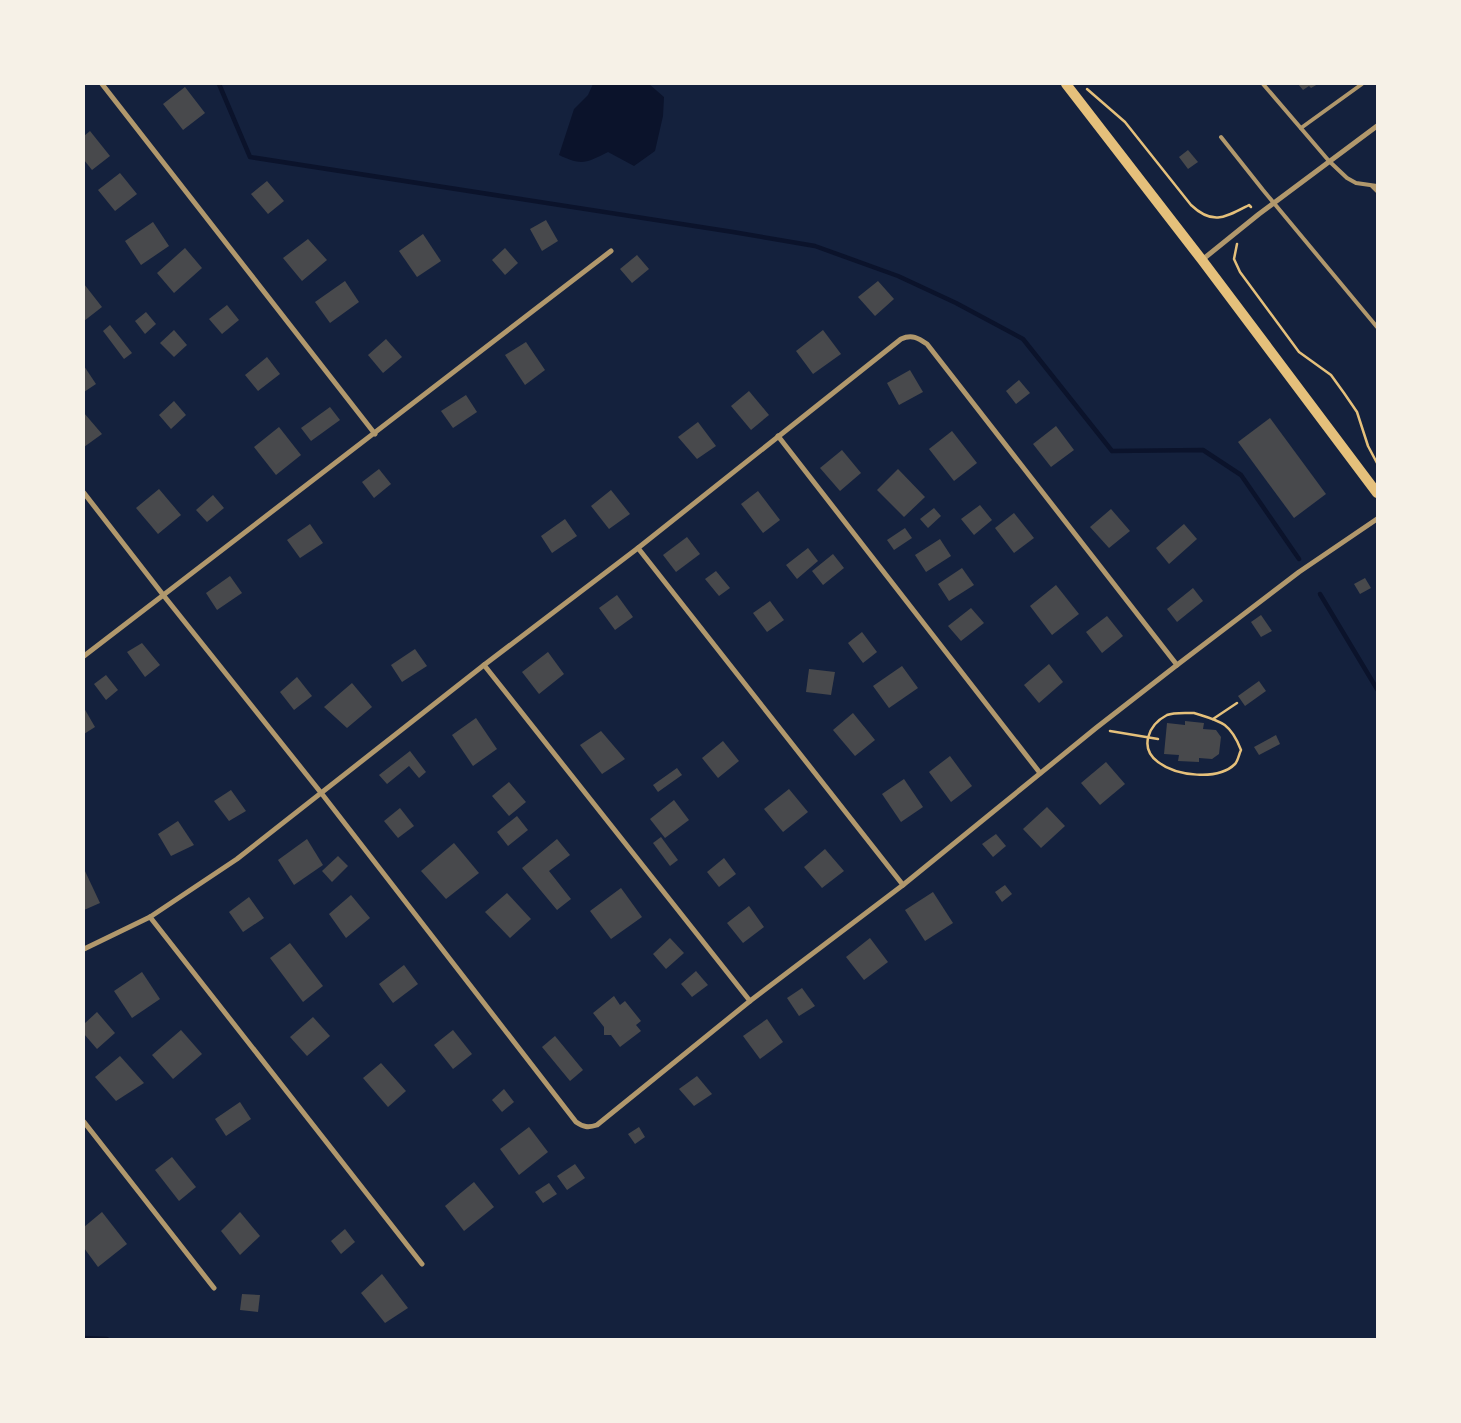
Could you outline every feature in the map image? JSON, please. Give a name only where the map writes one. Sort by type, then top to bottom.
[{"type":"main road","points":[[1066,84],[1202,260],[1377,493]]},
{"type":"street","points":[[102,84],[375,434]]},
{"type":"street","points":[[1202,260],[1259,214],[1377,126]]},
{"type":"street","points":[[84,656],[612,251]]},
{"type":"street","points":[[84,949],[150,917],[237,859],[484,665],[638,548],[907,336],[919,339],[927,344],[1177,665]]},
{"type":"street","points":[[778,436],[1040,773]]},
{"type":"street","points":[[84,493],[322,794],[576,1122],[580,1125],[591,1127],[597,1125],[750,1001],[903,885],[1096,728],[1177,665],[1299,572],[1377,519]]},
{"type":"street","points":[[638,548],[903,885]]},
{"type":"street","points":[[484,665],[750,1001]]},
{"type":"street","points":[[150,917],[422,1264]]},
{"type":"street","points":[[84,1122],[214,1288]]},
{"type":"lane","points":[[1263,84],[1329,161],[1347,178],[1356,183],[1377,186]]},
{"type":"lane","points":[[1301,128],[1362,84]]},
{"type":"lane","points":[[1221,137],[1377,327]]},
{"type":"lane","points":[[1372,186],[1377,191]]},
{"type":"path","points":[[1083,84],[1125,122],[1191,205],[1201,214],[1214,218],[1225,217],[1249,204],[1259,214]]},
{"type":"path","points":[[1241,239],[1237,244],[1234,259],[1240,272],[1299,352],[1331,375],[1344,393],[1357,412],[1368,446],[1377,463]]},
{"type":"path","points":[[1213,719],[1237,702]]},
{"type":"path","points":[[1194,713],[1220,721],[1235,736],[1241,750],[1236,763],[1220,774],[1198,775],[1177,771],[1158,762],[1150,752],[1147,738],[1154,724],[1168,714],[1194,713]]},
{"type":"path","points":[[1096,728],[1158,739]]},
{"type":"water","points":[[593,84],[649,84],[664,97],[663,116],[655,151],[634,166],[608,152],[584,162],[573,161],[559,155],[574,109],[588,95]]},
{"type":"building","points":[[1298,84],[1318,84],[1303,90]]},
{"type":"building","points":[[185,87],[205,113],[183,130],[163,104]]},
{"type":"building","points":[[90,131],[110,156],[92,170],[84,160],[84,136]]},
{"type":"building","points":[[1188,150],[1198,162],[1188,169],[1179,157]]},
{"type":"building","points":[[120,173],[137,194],[115,211],[98,190]]},
{"type":"building","points":[[267,181],[284,201],[268,214],[251,194]]},
{"type":"building","points":[[546,220],[558,241],[542,251],[530,229]]},
{"type":"building","points":[[153,222],[169,246],[141,265],[125,241]]},
{"type":"building","points":[[423,234],[441,261],[417,277],[399,251]]},
{"type":"building","points":[[308,239],[327,260],[302,281],[283,258]]},
{"type":"building","points":[[185,248],[202,268],[174,293],[157,273]]},
{"type":"building","points":[[505,248],[518,263],[505,275],[492,260]]},
{"type":"building","points":[[637,255],[649,269],[632,283],[620,269]]},
{"type":"building","points":[[345,281],[359,302],[330,323],[315,302]]},
{"type":"building","points":[[878,281],[894,299],[875,316],[858,297]]},
{"type":"building","points":[[84,284],[102,307],[84,321]]},
{"type":"building","points":[[227,305],[239,320],[222,334],[209,319]]},
{"type":"building","points":[[146,312],[156,324],[145,334],[135,321]]},
{"type":"building","points":[[110,325],[132,353],[124,359],[103,331]]},
{"type":"building","points":[[174,330],[187,345],[174,357],[160,343]]},
{"type":"building","points":[[823,330],[841,354],[813,374],[796,351]]},
{"type":"building","points":[[386,339],[402,357],[383,373],[368,355]]},
{"type":"building","points":[[526,342],[545,370],[525,385],[505,355]]},
{"type":"building","points":[[267,357],[280,374],[258,391],[245,375]]},
{"type":"building","points":[[84,366],[96,384],[84,392]]},
{"type":"building","points":[[910,370],[923,392],[899,405],[887,383]]},
{"type":"building","points":[[1019,380],[1030,393],[1016,404],[1006,391]]},
{"type":"building","points":[[749,391],[769,415],[751,430],[731,406]]},
{"type":"building","points":[[466,395],[477,412],[453,428],[441,411]]},
{"type":"building","points":[[174,401],[186,415],[171,429],[159,415]]},
{"type":"building","points":[[330,407],[340,420],[311,441],[301,428]]},
{"type":"building","points":[[84,413],[102,434],[84,447]]},
{"type":"building","points":[[1270,418],[1326,494],[1294,518],[1238,442]]},
{"type":"building","points":[[698,422],[716,446],[697,459],[678,437]]},
{"type":"building","points":[[1056,426],[1074,450],[1051,467],[1033,444]]},
{"type":"building","points":[[279,427],[301,455],[276,475],[254,447]]},
{"type":"building","points":[[952,431],[977,463],[954,481],[929,449]]},
{"type":"building","points":[[842,450],[861,473],[840,491],[820,468]]},
{"type":"building","points":[[379,469],[391,484],[374,498],[362,482]]},
{"type":"building","points":[[898,469],[925,497],[904,517],[877,490]]},
{"type":"building","points":[[159,489],[181,515],[158,534],[136,508]]},
{"type":"building","points":[[611,490],[630,514],[609,529],[591,506]]},
{"type":"building","points":[[758,491],[780,520],[763,533],[741,504]]},
{"type":"building","points":[[213,495],[224,508],[207,522],[196,510]]},
{"type":"building","points":[[980,505],[992,520],[974,535],[961,519]]},
{"type":"building","points":[[934,508],[941,516],[928,528],[920,519]]},
{"type":"building","points":[[1111,509],[1130,531],[1109,548],[1090,527]]},
{"type":"building","points":[[1014,513],[1034,538],[1014,553],[995,528]]},
{"type":"building","points":[[565,519],[577,536],[552,553],[541,536]]},
{"type":"building","points":[[310,524],[323,543],[300,558],[287,540]]},
{"type":"building","points":[[1184,524],[1197,539],[1169,564],[1156,548]]},
{"type":"building","points":[[905,528],[912,538],[894,550],[887,540]]},
{"type":"building","points":[[687,537],[700,554],[676,572],[663,555]]},
{"type":"building","points":[[940,539],[951,556],[926,572],[915,555]]},
{"type":"building","points":[[808,548],[818,561],[797,579],[786,565]]},
{"type":"building","points":[[833,554],[844,568],[823,585],[812,571]]},
{"type":"building","points":[[962,568],[974,585],[949,601],[938,584]]},
{"type":"building","points":[[716,571],[730,588],[719,596],[705,579]]},
{"type":"building","points":[[230,576],[242,593],[217,610],[206,593]]},
{"type":"building","points":[[1365,578],[1371,588],[1360,594],[1354,584]]},
{"type":"building","points":[[1056,585],[1079,614],[1052,635],[1030,606]]},
{"type":"building","points":[[1193,588],[1203,601],[1177,622],[1167,609]]},
{"type":"building","points":[[617,595],[633,617],[615,630],[599,608]]},
{"type":"building","points":[[770,601],[784,620],[767,632],[753,613]]},
{"type":"building","points":[[971,608],[984,623],[961,641],[948,626]]},
{"type":"building","points":[[1261,615],[1272,631],[1261,637],[1251,622]]},
{"type":"building","points":[[1107,616],[1123,636],[1102,653],[1086,632]]},
{"type":"building","points":[[862,632],[877,652],[863,663],[848,643]]},
{"type":"building","points":[[142,643],[160,665],[145,677],[127,652]]},
{"type":"building","points":[[415,649],[427,666],[402,682],[391,665]]},
{"type":"building","points":[[548,652],[564,674],[539,694],[522,672]]},
{"type":"building","points":[[1049,664],[1063,682],[1039,703],[1024,685]]},
{"type":"building","points":[[902,666],[918,688],[889,708],[873,686]]},
{"type":"building","points":[[809,669],[835,672],[831,695],[806,692]]},
{"type":"building","points":[[106,675],[118,690],[106,700],[94,684]]},
{"type":"building","points":[[297,677],[312,696],[294,710],[280,692]]},
{"type":"building","points":[[1259,681],[1266,691],[1245,706],[1238,696]]},
{"type":"building","points":[[352,683],[372,707],[347,728],[324,707]]},
{"type":"building","points":[[84,708],[95,727],[84,734]]},
{"type":"building","points":[[853,713],[875,740],[855,756],[833,730]]},
{"type":"building","points":[[476,718],[497,749],[473,766],[452,735]]},
{"type":"building","points":[[1185,721],[1204,723],[1203,729],[1216,730],[1221,737],[1219,754],[1212,759],[1199,758],[1199,762],[1178,761],[1179,755],[1164,754],[1167,723],[1185,725]]},
{"type":"building","points":[[601,731],[625,759],[602,774],[580,745]]},
{"type":"building","points":[[1276,735],[1280,744],[1259,755],[1254,747]]},
{"type":"building","points":[[723,741],[739,761],[718,778],[702,758]]},
{"type":"building","points":[[410,751],[426,772],[419,778],[409,766],[387,784],[379,775]]},
{"type":"building","points":[[950,756],[972,786],[951,802],[929,772]]},
{"type":"building","points":[[1106,762],[1125,784],[1100,805],[1081,783]]},
{"type":"building","points":[[677,768],[682,775],[658,792],[653,785]]},
{"type":"building","points":[[904,779],[923,807],[901,822],[882,794]]},
{"type":"building","points":[[509,782],[526,802],[509,816],[492,796]]},
{"type":"building","points":[[789,789],[808,812],[783,832],[764,809]]},
{"type":"building","points":[[231,790],[246,811],[229,821],[214,801]]},
{"type":"building","points":[[674,800],[689,820],[665,838],[650,819]]},
{"type":"building","points":[[1047,807],[1065,826],[1041,848],[1023,829]]},
{"type":"building","points":[[400,808],[414,826],[398,838],[384,821]]},
{"type":"building","points":[[517,816],[528,830],[508,846],[497,832]]},
{"type":"building","points":[[178,821],[194,845],[171,856],[158,834]]},
{"type":"building","points":[[996,834],[1006,846],[993,857],[982,844]]},
{"type":"building","points":[[661,837],[678,860],[670,866],[653,843]]},
{"type":"building","points":[[307,839],[323,865],[294,885],[278,860]]},
{"type":"building","points":[[557,839],[570,855],[549,871],[571,899],[557,910],[522,868]]},
{"type":"building","points":[[454,843],[479,873],[446,899],[421,871]]},
{"type":"building","points":[[825,849],[844,871],[822,888],[804,867]]},
{"type":"building","points":[[338,856],[348,866],[332,882],[322,871]]},
{"type":"building","points":[[724,858],[736,874],[719,887],[707,872]]},
{"type":"building","points":[[84,869],[100,903],[84,910]]},
{"type":"building","points":[[1005,885],[1012,894],[1002,902],[995,892]]},
{"type":"building","points":[[621,888],[642,917],[611,939],[590,911]]},
{"type":"building","points":[[933,892],[953,923],[925,941],[905,910]]},
{"type":"building","points":[[507,893],[531,919],[510,938],[485,912]]},
{"type":"building","points":[[351,895],[370,918],[346,938],[329,914]]},
{"type":"building","points":[[249,897],[264,918],[243,932],[229,912]]},
{"type":"building","points":[[749,906],[764,927],[743,943],[727,923]]},
{"type":"building","points":[[670,938],[684,953],[666,969],[653,954]]},
{"type":"building","points":[[870,938],[888,962],[864,980],[846,957]]},
{"type":"building","points":[[290,943],[323,986],[303,1002],[270,958]]},
{"type":"building","points":[[404,965],[418,984],[393,1003],[379,984]]},
{"type":"building","points":[[696,971],[708,985],[692,997],[681,984]]},
{"type":"building","points":[[142,972],[160,999],[132,1018],[114,991]]},
{"type":"building","points":[[802,988],[815,1006],[799,1016],[787,998]]},
{"type":"building","points":[[614,996],[620,1005],[625,1001],[641,1021],[636,1025],[641,1031],[620,1047],[611,1035],[604,1035],[604,1027],[593,1013]]},
{"type":"building","points":[[97,1012],[115,1033],[97,1049],[84,1034],[84,1024]]},
{"type":"building","points":[[313,1017],[330,1036],[307,1056],[290,1037]]},
{"type":"building","points":[[767,1019],[783,1042],[760,1059],[743,1036]]},
{"type":"building","points":[[181,1030],[202,1054],[173,1079],[152,1055]]},
{"type":"building","points":[[453,1030],[472,1054],[453,1069],[434,1045]]},
{"type":"building","points":[[555,1036],[583,1070],[570,1081],[542,1047]]},
{"type":"building","points":[[120,1056],[144,1083],[116,1101],[95,1077]]},
{"type":"building","points":[[381,1063],[406,1091],[388,1107],[363,1078]]},
{"type":"building","points":[[697,1076],[712,1094],[694,1106],[679,1089]]},
{"type":"building","points":[[504,1089],[514,1102],[502,1112],[492,1100]]},
{"type":"building","points":[[240,1102],[251,1119],[226,1136],[215,1119]]},
{"type":"building","points":[[529,1127],[548,1152],[519,1175],[500,1149]]},
{"type":"building","points":[[639,1127],[645,1137],[635,1144],[628,1134]]},
{"type":"building","points":[[172,1157],[196,1187],[179,1201],[155,1170]]},
{"type":"building","points":[[575,1164],[585,1178],[567,1190],[557,1176]]},
{"type":"building","points":[[474,1182],[494,1207],[464,1231],[445,1206]]},
{"type":"building","points":[[549,1183],[557,1194],[543,1203],[535,1192]]},
{"type":"building","points":[[102,1212],[127,1244],[98,1267],[84,1248],[84,1227]]},
{"type":"building","points":[[240,1212],[260,1236],[240,1255],[221,1231]]},
{"type":"building","points":[[345,1229],[355,1242],[341,1254],[331,1241]]},
{"type":"building","points":[[382,1274],[408,1308],[385,1323],[361,1293]]},
{"type":"building","points":[[242,1294],[260,1295],[258,1312],[240,1310]]},
{"type":"waterway","points":[[219,84],[250,157],[815,246],[898,276],[956,303],[1023,339],[1112,451],[1203,450],[1241,475],[1299,559]]},
{"type":"waterway","points":[[1320,594],[1377,689]]},
{"type":"waterway","points":[[84,1338],[107,1339]]}]
